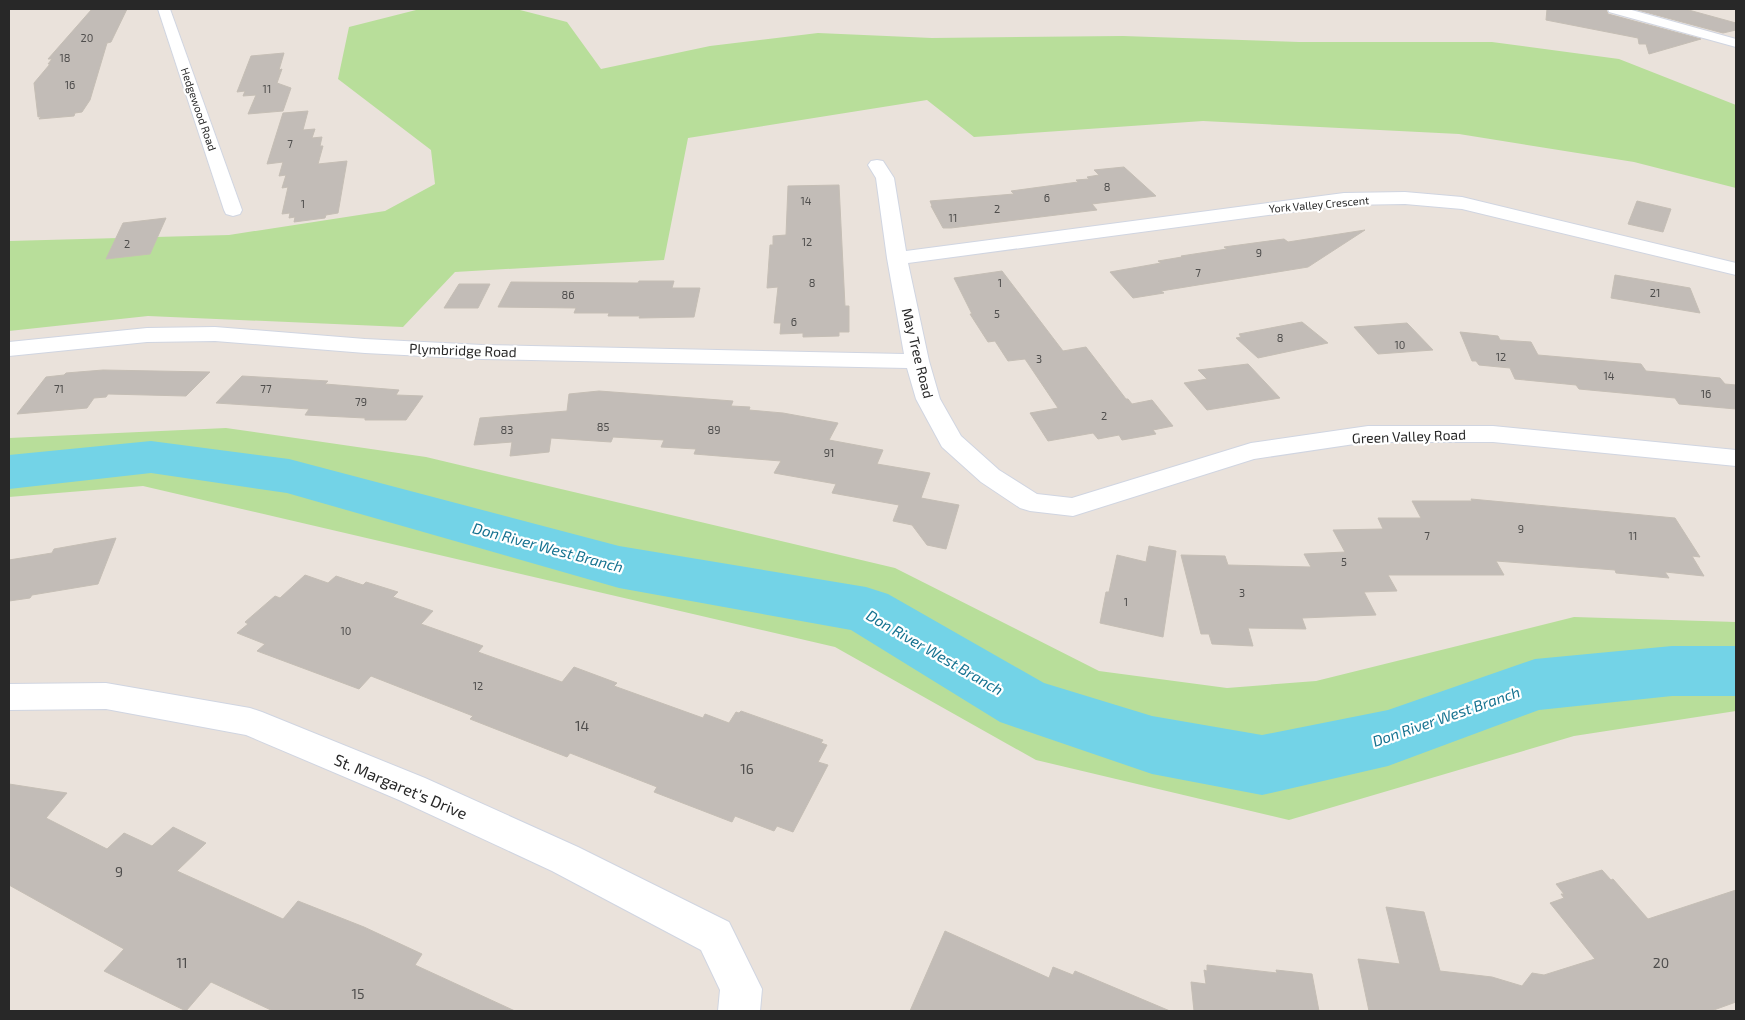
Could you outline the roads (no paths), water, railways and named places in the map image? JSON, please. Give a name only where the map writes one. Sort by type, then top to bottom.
[{"type":"street","name":"Hedgewood Road","points":[[164,9],[234,210]]},
{"type":"street","points":[[1614,9],[1736,43]]},
{"type":"street","name":"May Tree Road","points":[[877,165],[886,178],[898,258],[918,361],[928,399],[950,440],[990,476],[1030,502]]},
{"type":"street","name":"York Valley Crescent","points":[[898,258],[1334,201],[1405,198],[1462,203],[1736,269]]},
{"type":"street","name":"Plymbridge Road","points":[[9,349],[147,335],[215,334],[364,346],[482,352],[918,361]]},
{"type":"street","name":"Green Valley Road","points":[[1030,502],[1073,507],[1251,451],[1368,434],[1493,434],[1736,458]]},
{"type":"street","name":"St. Margaret's Drive","points":[[9,697],[106,696],[250,722],[412,789],[565,859],[715,936],[740,1000]]},
{"type":"waterway","name":"Don River West Branch","points":[[9,472],[151,457],[289,476],[619,567],[866,610],[1023,703],[1152,745],[1262,765],[1388,738],[1535,685],[1672,671],[1736,671]]}]
